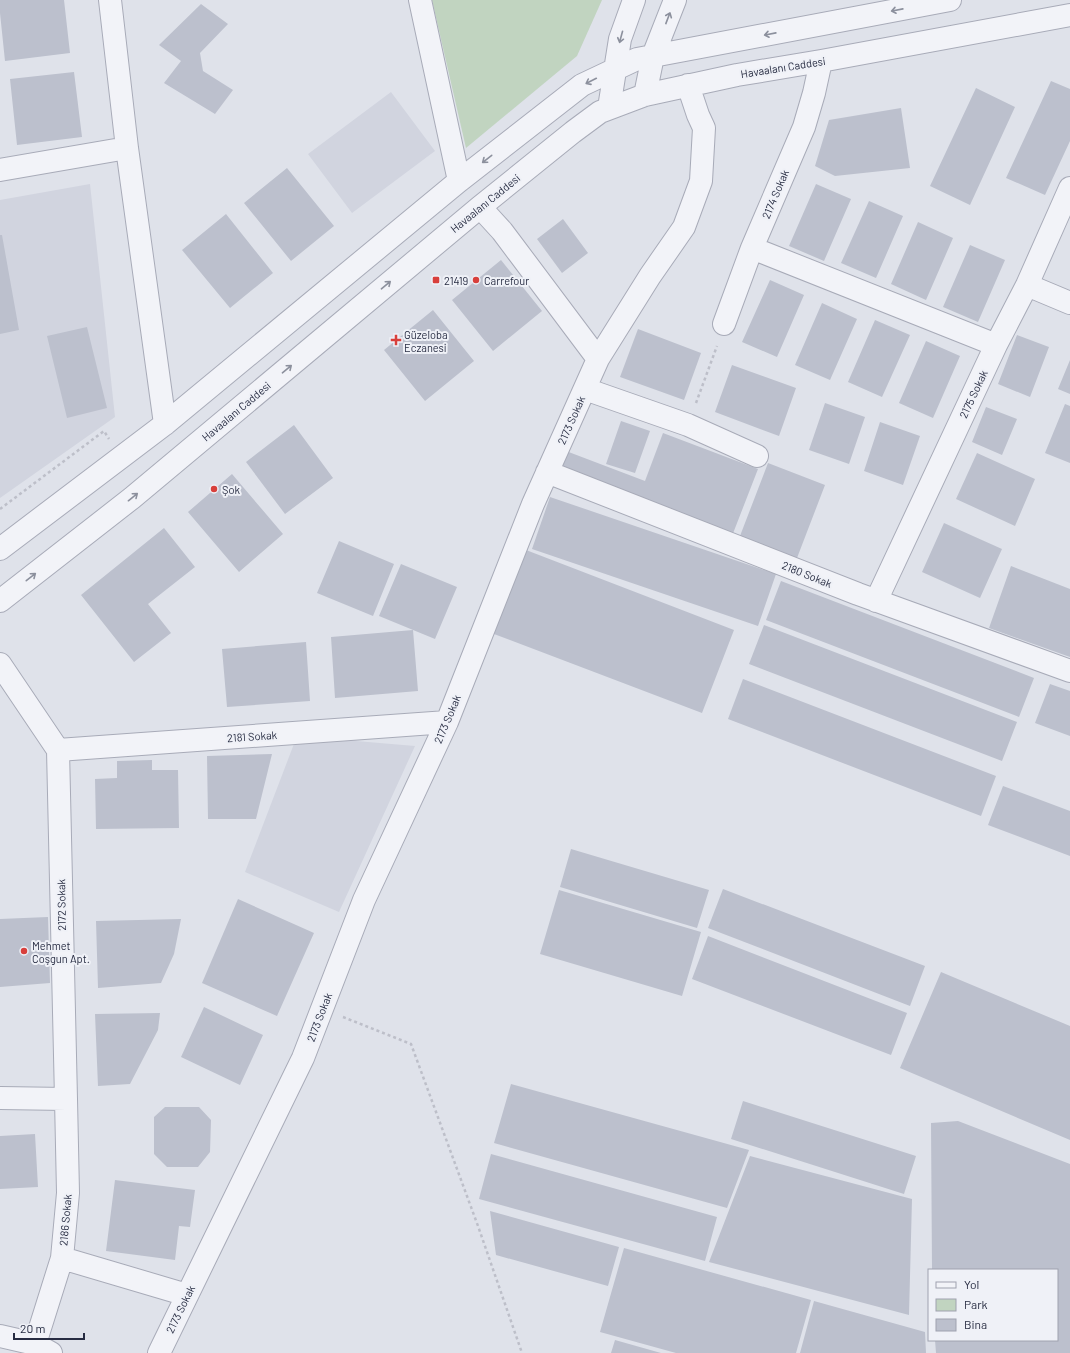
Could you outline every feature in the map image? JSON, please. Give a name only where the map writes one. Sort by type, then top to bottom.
[{"type":"street","points":[[110,0],[127,148],[165,424]]},
{"type":"street","points":[[420,0],[459,181]]},
{"type":"street","points":[[609,108],[620,38],[634,0]]},
{"type":"street","points":[[645,96],[654,56],[675,0]]},
{"type":"street","points":[[0,549],[165,424],[459,181],[582,85],[637,59],[950,0]]},
{"type":"street","name":"Havaalanı Caddesi","points":[[0,601],[132,498],[480,207],[600,112],[645,96],[688,85],[1070,15]]},
{"type":"street","name":"2174 Sokak","points":[[724,324],[752,248],[804,127],[814,93],[821,61]]},
{"type":"street","name":"2173 Sokak","points":[[159,1353],[302,1058],[364,900],[447,722],[533,504],[598,359],[650,276],[684,227],[701,181],[704,128],[688,85]]},
{"type":"street","points":[[0,170],[127,148]]},
{"type":"street","name":"2175 Sokak","points":[[876,601],[996,345],[1027,285],[1070,188]]},
{"type":"street","points":[[480,207],[502,231],[598,359]]},
{"type":"street","points":[[752,248],[996,345]]},
{"type":"street","points":[[1027,285],[1070,303]]},
{"type":"street","points":[[585,389],[688,425],[757,456]]},
{"type":"street","name":"2180 Sokak","points":[[547,472],[876,601],[1070,671]]},
{"type":"street","points":[[0,664],[58,750]]},
{"type":"street","name":"2181 Sokak","points":[[58,750],[447,722]]},
{"type":"street","name":"2172 Sokak","points":[[58,750],[66,1099]]},
{"type":"street","points":[[0,1098],[66,1099]]},
{"type":"street","name":"2186 Sokak","points":[[66,1099],[68,1194],[62,1258],[187,1295]]},
{"type":"street","points":[[0,1336],[43,1348],[62,1258]]},
{"type":"path","points":[[688,425],[724,324]]},
{"type":"path","points":[[0,509],[104,431]]},
{"type":"path","points":[[322,1008],[411,1044],[478,1226],[522,1353]]},
{"type":"shaded area","points":[[391,92],[435,151],[352,213],[308,154]]},
{"type":"shaded area","points":[[90,184],[115,417],[0,498],[0,200]]},
{"type":"shaded area","points":[[297,736],[415,746],[339,912],[245,872]]},
{"type":"green space","points":[[432,0],[602,0],[577,56],[466,148]]},
{"type":"building","points":[[0,0],[64,0],[70,53],[5,61]]},
{"type":"building","points":[[201,4],[228,24],[200,53],[203,71],[233,90],[215,114],[164,83],[181,61],[159,45]]},
{"type":"building","points":[[74,72],[82,137],[17,145],[10,79]]},
{"type":"building","points":[[1051,81],[1070,89],[1070,141],[1045,195],[1006,178]]},
{"type":"building","points":[[976,88],[1015,107],[970,205],[930,186]]},
{"type":"building","points":[[901,108],[910,168],[835,176],[815,166],[829,120]]},
{"type":"building","points":[[287,168],[334,226],[291,261],[244,203]]},
{"type":"building","points":[[816,184],[851,199],[824,261],[789,246]]},
{"type":"building","points":[[869,201],[903,216],[876,278],[841,263]]},
{"type":"building","points":[[226,214],[273,273],[230,308],[182,250]]},
{"type":"building","points":[[563,219],[588,253],[562,273],[537,239]]},
{"type":"building","points":[[918,222],[953,238],[926,300],[891,284]]},
{"type":"building","points":[[0,235],[2,235],[19,330],[0,334]]},
{"type":"building","points":[[970,245],[1005,260],[978,322],[943,307]]},
{"type":"building","points":[[501,260],[542,311],[493,351],[452,300]]},
{"type":"building","points":[[770,280],[804,295],[777,357],[742,342]]},
{"type":"building","points":[[822,303],[857,319],[830,380],[795,365]]},
{"type":"building","points":[[433,310],[474,361],[425,401],[384,350]]},
{"type":"building","points":[[875,320],[910,335],[882,397],[848,382]]},
{"type":"building","points":[[87,327],[107,408],[67,418],[47,336]]},
{"type":"building","points":[[638,329],[701,353],[684,400],[620,377]]},
{"type":"building","points":[[1017,335],[1049,347],[1030,397],[998,384]]},
{"type":"building","points":[[926,341],[960,356],[933,418],[899,403]]},
{"type":"building","points":[[1070,360],[1070,394],[1058,389]]},
{"type":"building","points":[[732,365],[796,388],[779,436],[715,412]]},
{"type":"building","points":[[825,403],[865,417],[849,464],[809,450]]},
{"type":"building","points":[[1065,404],[1070,406],[1070,463],[1045,453]]},
{"type":"building","points":[[986,407],[1017,419],[1002,455],[972,442]]},
{"type":"building","points":[[621,421],[650,431],[635,473],[606,464]]},
{"type":"building","points":[[880,422],[920,436],[903,485],[864,471]]},
{"type":"building","points":[[294,425],[333,478],[285,514],[246,462]]},
{"type":"building","points":[[663,433],[758,469],[732,536],[559,470],[566,451],[645,481]]},
{"type":"building","points":[[977,453],[1035,479],[1015,526],[956,499]]},
{"type":"building","points":[[768,463],[825,485],[797,558],[740,536]]},
{"type":"building","points":[[232,474],[283,534],[239,572],[188,512]]},
{"type":"building","points":[[550,497],[776,574],[758,626],[532,549]]},
{"type":"building","points":[[944,523],[1002,549],[980,598],[922,572]]},
{"type":"building","points":[[164,528],[195,567],[148,604],[171,633],[134,662],[81,595]]},
{"type":"building","points":[[339,541],[394,564],[373,616],[317,593]]},
{"type":"building","points":[[526,550],[734,630],[702,713],[494,634]]},
{"type":"building","points":[[401,564],[457,587],[435,639],[379,616]]},
{"type":"building","points":[[1011,566],[1070,589],[1070,657],[989,628]]},
{"type":"building","points":[[781,581],[1034,678],[1019,717],[766,620]]},
{"type":"building","points":[[764,625],[1017,722],[1002,761],[749,664]]},
{"type":"building","points":[[413,630],[418,691],[335,698],[331,637]]},
{"type":"building","points":[[306,642],[310,701],[227,707],[222,649]]},
{"type":"building","points":[[743,679],[996,776],[981,816],[728,719]]},
{"type":"building","points":[[1050,684],[1070,691],[1070,736],[1035,723]]},
{"type":"building","points":[[272,754],[256,819],[208,819],[207,756]]},
{"type":"building","points":[[152,760],[152,770],[178,770],[179,828],[96,829],[95,779],[117,778],[117,761]]},
{"type":"building","points":[[1003,786],[1070,811],[1070,856],[988,825]]},
{"type":"building","points":[[571,849],[709,890],[697,928],[560,887]]},
{"type":"building","points":[[723,889],[925,966],[910,1006],[708,928]]},
{"type":"building","points":[[559,890],[701,932],[682,996],[540,954]]},
{"type":"building","points":[[238,899],[314,933],[277,1016],[202,983]]},
{"type":"building","name":"Mehmet Coşgun Apt.","points":[[48,917],[50,983],[0,987],[0,919]]},
{"type":"building","points":[[181,919],[174,954],[161,983],[98,988],[96,921]]},
{"type":"building","points":[[708,936],[907,1013],[891,1055],[692,979]]},
{"type":"building","points":[[941,972],[1070,1026],[1070,1140],[900,1068]]},
{"type":"building","points":[[204,1007],[263,1035],[240,1085],[181,1057]]},
{"type":"building","points":[[160,1013],[158,1030],[130,1084],[98,1086],[95,1014]]},
{"type":"building","points":[[511,1084],[749,1150],[727,1208],[494,1143]]},
{"type":"building","points":[[743,1101],[916,1156],[904,1194],[731,1139]]},
{"type":"building","points":[[165,1107],[199,1107],[211,1120],[210,1152],[198,1167],[167,1167],[154,1154],[154,1117]]},
{"type":"building","points":[[958,1121],[1070,1164],[1070,1353],[936,1353],[935,1341],[1058,1341],[1058,1269],[932,1269],[931,1123]]},
{"type":"building","points":[[35,1134],[38,1187],[0,1189],[0,1136]]},
{"type":"building","points":[[491,1154],[717,1217],[705,1261],[479,1199]]},
{"type":"building","points":[[750,1156],[912,1199],[909,1315],[709,1262]]},
{"type":"building","points":[[115,1180],[195,1190],[190,1227],[179,1226],[175,1260],[106,1251]]},
{"type":"building","points":[[490,1211],[619,1247],[608,1286],[496,1255]]},
{"type":"building","points":[[624,1248],[811,1300],[796,1353],[676,1353],[600,1332]]},
{"type":"building","points":[[814,1301],[925,1332],[926,1353],[800,1353]]},
{"type":"building","points":[[615,1340],[661,1353],[611,1353]]},
{"type":"place","name":"21419","points":[[436,280]]},
{"type":"place","name":"Carrefour","points":[[476,280]]},
{"type":"place","name":"Güzeloba Eczanesi","points":[[396,340]]},
{"type":"place","name":"Şok","points":[[214,489]]},
{"type":"place","name":"Mehmet Coşgun Apt.","points":[[24,951]]}]
